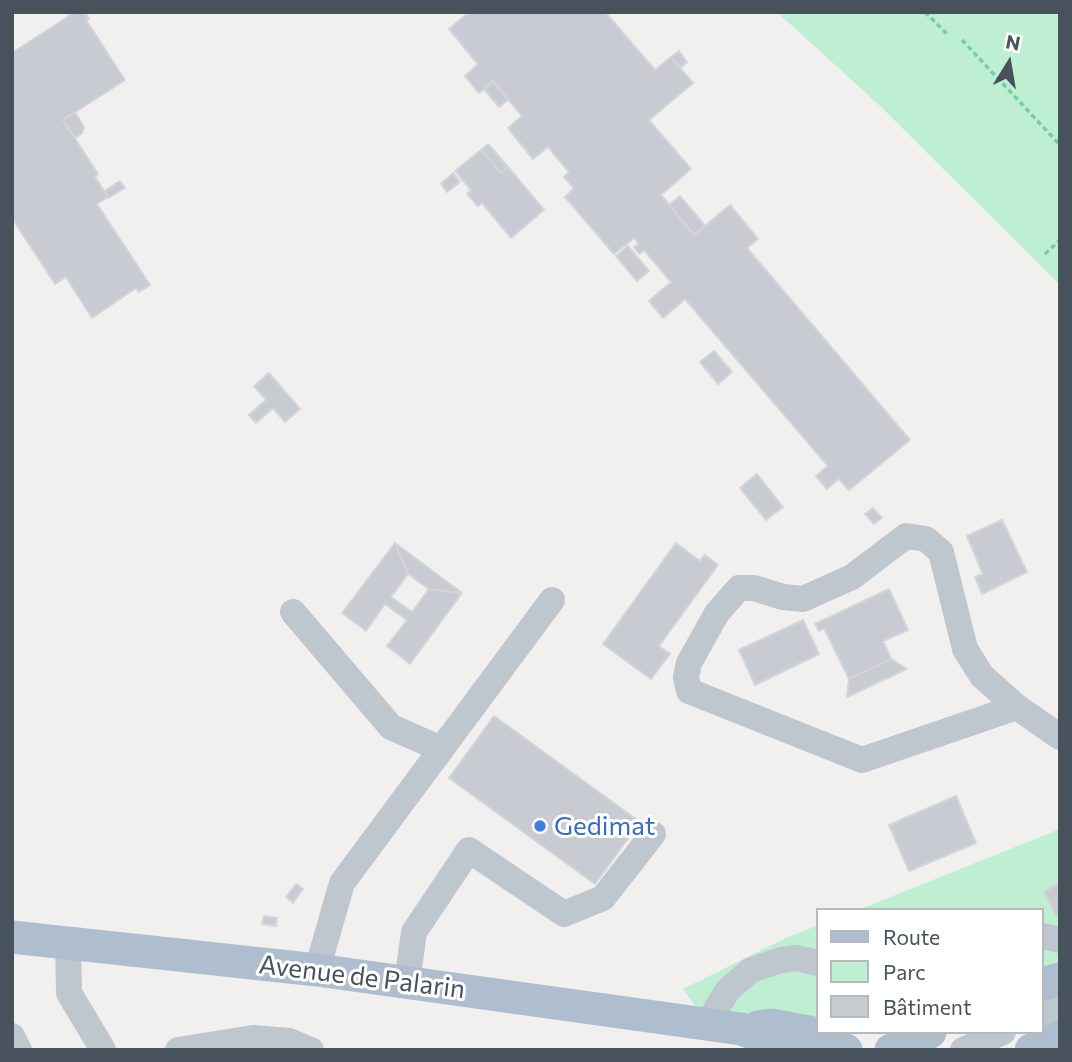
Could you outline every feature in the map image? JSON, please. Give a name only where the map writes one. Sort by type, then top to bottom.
[{"type":"main road","name":"Avenue de Palarin","points":[[12,937],[407,982],[727,1035],[759,1035],[788,1050]]},
{"type":"main road","name":"Avenue de Palarin","points":[[727,1035],[771,1025],[818,1036],[846,1050]]},
{"type":"main road","points":[[891,1050],[926,1034]]},
{"type":"main road","points":[[1031,1050],[1060,1037]]},
{"type":"street","points":[[1017,707],[862,760],[689,691],[686,677],[689,663],[717,613],[739,588],[754,588],[783,597],[803,599],[852,577],[906,536],[926,538],[941,552],[965,649],[982,676],[1017,707],[1060,737]]},
{"type":"street","points":[[317,970],[342,883],[552,600]]},
{"type":"street","points":[[293,612],[391,727],[441,749]]},
{"type":"street","points":[[407,982],[414,932],[469,850],[564,914],[603,898],[653,834]]},
{"type":"street","points":[[68,943],[69,993],[103,1050]]},
{"type":"street","points":[[727,1035],[716,1009],[728,990],[751,970],[796,958],[816,963]]},
{"type":"street","points":[[1044,1014],[1060,1007]]},
{"type":"street","points":[[962,1050],[998,1034]]},
{"type":"street","points":[[12,1035],[19,1050]]},
{"type":"street","points":[[178,1050],[253,1038],[289,1041],[311,1050]]},
{"type":"path","points":[[925,12],[948,35]]},
{"type":"path","points":[[962,40],[1060,145]]},
{"type":"path","points":[[1045,254],[1060,240]]},
{"type":"green space","points":[[777,12],[1060,12],[1060,285],[879,105]]},
{"type":"green space","points":[[1060,829],[1060,967],[1044,972],[1044,908],[863,908]]},
{"type":"green space","points":[[816,926],[816,1022],[723,1013],[695,1006],[683,989]]},
{"type":"building","points":[[75,12],[85,12],[89,19],[86,20],[125,80],[63,120],[98,174],[95,177],[108,197],[97,204],[150,285],[139,292],[136,288],[92,318],[66,277],[55,284],[12,218],[12,53]]},
{"type":"building","points":[[469,12],[605,12],[655,70],[671,57],[693,83],[649,120],[691,169],[661,195],[694,235],[730,205],[758,239],[747,248],[910,440],[849,490],[839,479],[827,489],[816,476],[828,466],[685,299],[663,318],[649,301],[671,282],[644,250],[639,254],[634,247],[639,244],[634,238],[614,254],[565,197],[574,188],[564,177],[569,172],[548,147],[533,159],[508,128],[522,116],[493,81],[479,93],[465,76],[478,64],[449,29]]},
{"type":"building","points":[[679,51],[687,62],[680,68],[671,57]]},
{"type":"building","points":[[493,81],[508,100],[499,107],[484,89]]},
{"type":"building","points":[[75,112],[84,127],[82,133],[75,138],[63,120]]},
{"type":"building","points":[[488,144],[508,167],[501,173],[481,150]]},
{"type":"building","points":[[481,150],[501,173],[508,167],[544,210],[511,238],[482,203],[478,206],[467,194],[471,190],[455,171]]},
{"type":"building","points":[[453,173],[460,182],[447,192],[441,184]]},
{"type":"building","points":[[120,181],[125,188],[108,198],[104,191]]},
{"type":"building","points":[[680,196],[705,226],[694,235],[669,205]]},
{"type":"building","points":[[628,246],[649,271],[637,281],[616,256]]},
{"type":"building","points":[[714,351],[732,372],[718,384],[700,362]]},
{"type":"building","points":[[269,373],[300,409],[285,422],[273,408],[256,423],[249,415],[266,400],[254,386]]},
{"type":"building","points":[[757,474],[783,507],[766,520],[740,488]]},
{"type":"building","points":[[873,508],[882,518],[874,524],[865,514]]},
{"type":"building","points":[[1002,520],[1027,572],[982,594],[975,577],[983,574],[967,536]]},
{"type":"building","points":[[395,543],[408,574],[391,597],[412,612],[429,589],[462,593],[410,664],[387,646],[407,620],[385,604],[366,631],[342,613]]},
{"type":"building","points":[[395,543],[462,593],[429,589],[408,574]]},
{"type":"building","points":[[676,543],[700,561],[705,555],[718,565],[659,646],[670,654],[651,679],[603,644]]},
{"type":"building","points":[[889,589],[908,630],[883,641],[891,659],[849,679],[824,628],[819,631],[815,624]]},
{"type":"building","points":[[803,620],[819,654],[755,685],[739,650]]},
{"type":"building","points":[[891,659],[907,669],[847,697],[849,679]]},
{"type":"building","points":[[494,716],[640,822],[595,884],[449,778]]},
{"type":"building","points":[[956,796],[976,843],[909,871],[889,825]]},
{"type":"building","points":[[296,884],[303,889],[293,903],[286,897]]},
{"type":"building","points":[[1058,884],[1060,913],[1055,915],[1044,891]]},
{"type":"building","points":[[264,916],[277,918],[276,926],[262,924]]},
{"type":"place","name":"Gedimat","points":[[540,826]]}]
